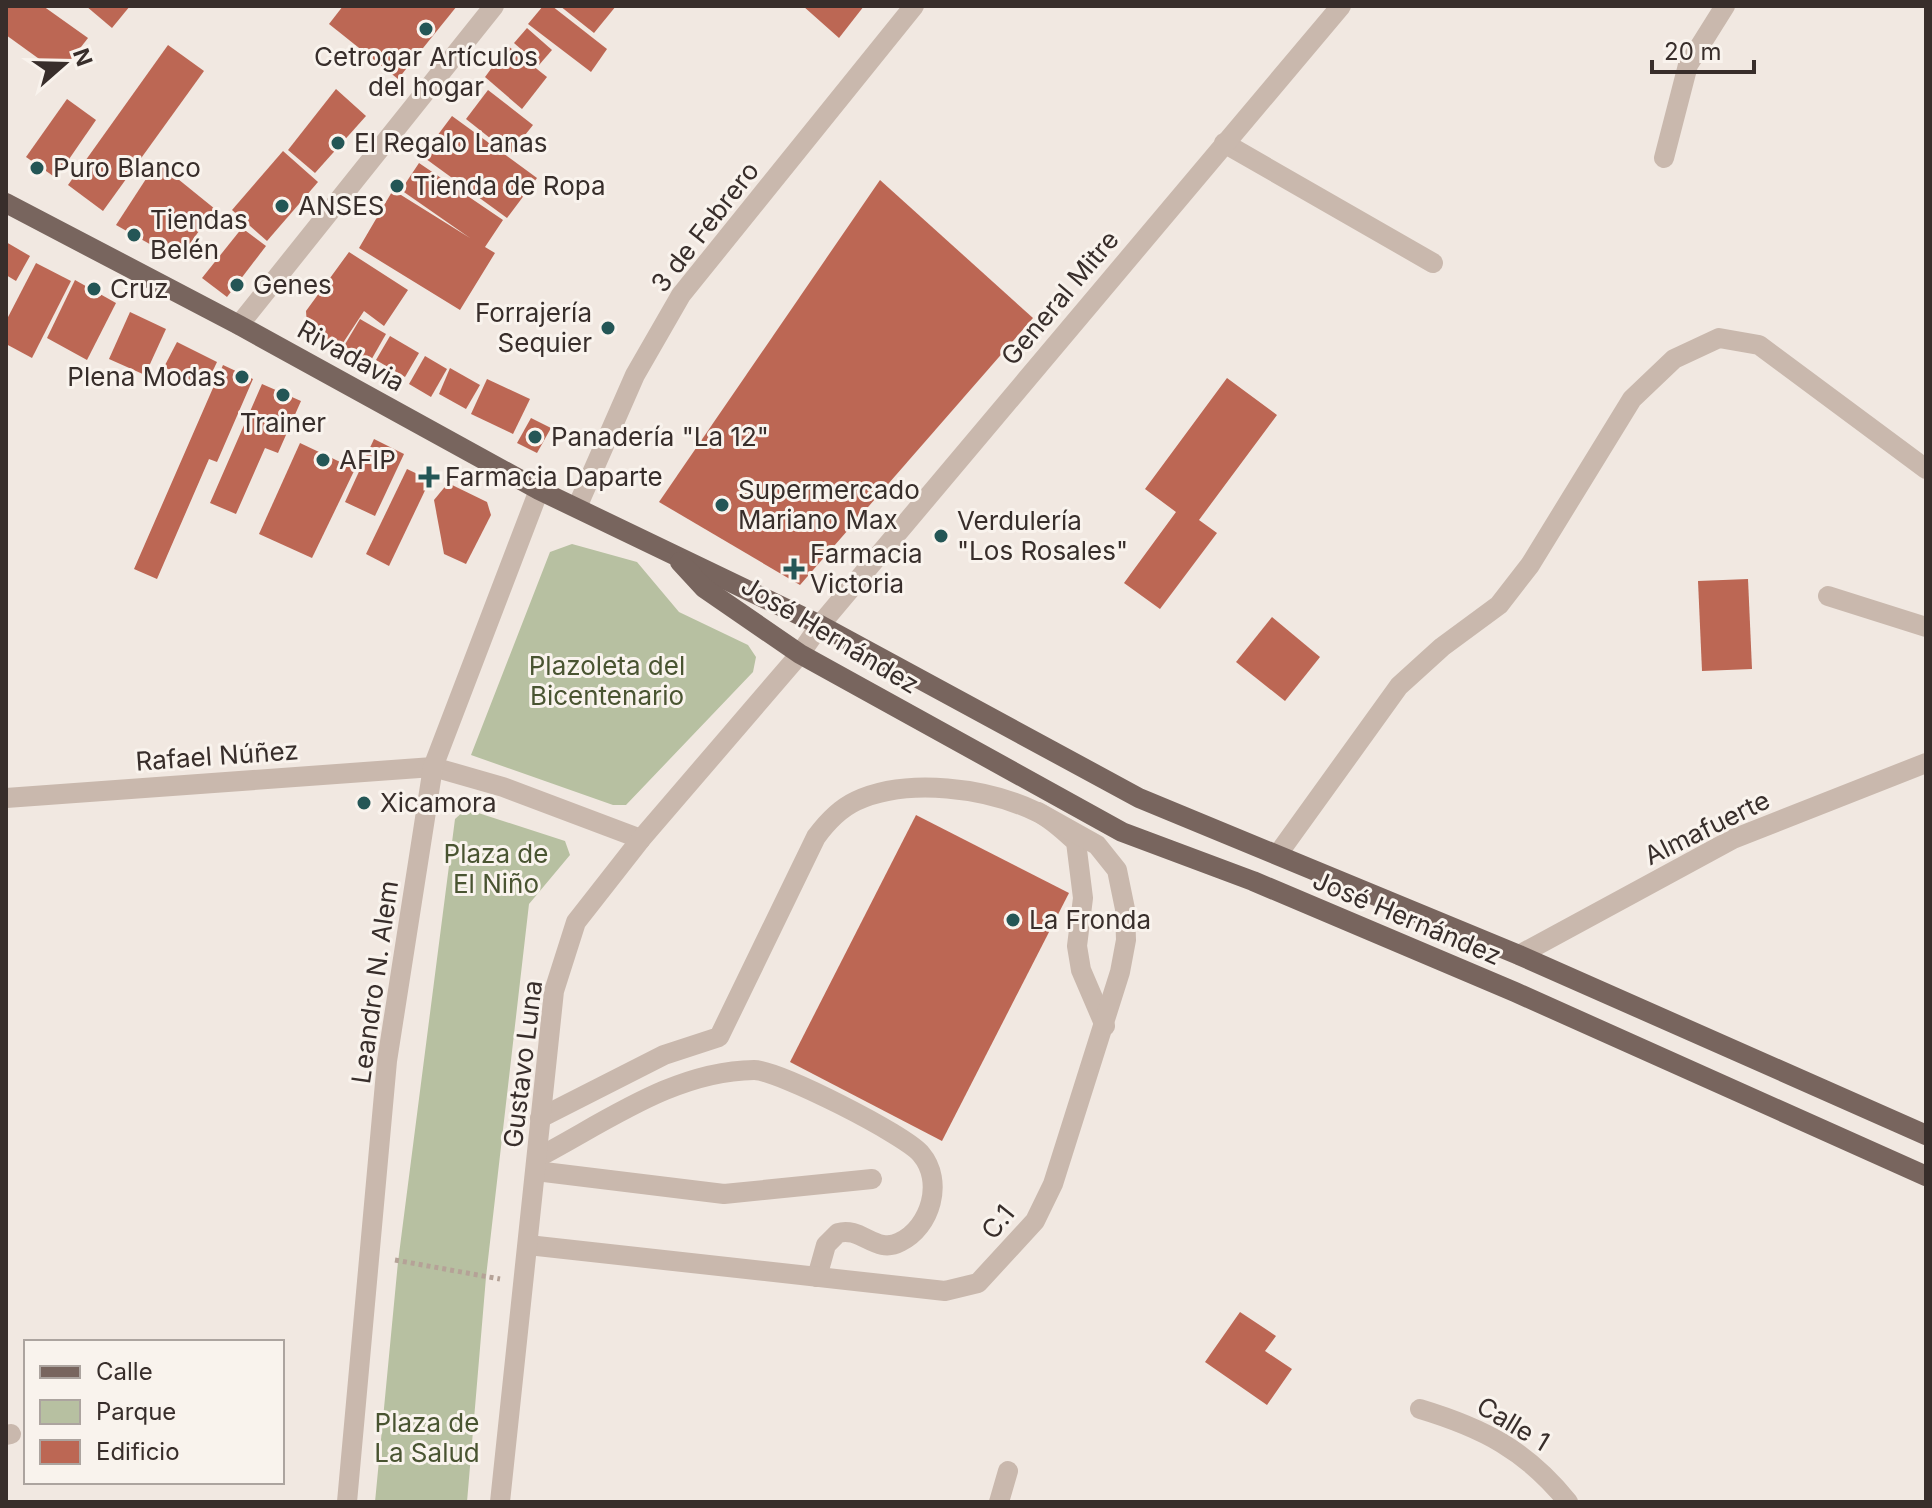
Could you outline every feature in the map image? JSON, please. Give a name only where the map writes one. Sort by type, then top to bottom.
[{"type":"main road","name":"Rivadavia","points":[[6,203],[239,325],[539,490],[578,505],[672,553]]},
{"type":"main road","name":"José Hernández","points":[[672,553],[820,625],[1139,798],[1519,955],[1926,1135]]},
{"type":"main road","name":"José Hernández","points":[[672,553],[704,588],[800,654],[1122,832],[1253,881],[1515,992],[1926,1176]]},
{"type":"street","points":[[239,325],[494,6]]},
{"type":"street","name":"3 de Febrero","points":[[578,505],[635,375],[681,295],[914,6]]},
{"type":"street","name":"General Mitre","points":[[820,625],[1341,6]]},
{"type":"street","points":[[1664,158],[1688,65],[1725,6]]},
{"type":"street","points":[[1224,143],[1433,263]]},
{"type":"street","points":[[1278,854],[1399,686],[1442,647],[1499,605],[1523,575],[1632,399],[1674,359],[1719,338],[1759,345],[1926,469]]},
{"type":"street","name":"Leandro N. Alem","points":[[347,1502],[372,1257],[387,1061],[433,767],[539,490]]},
{"type":"street","points":[[1828,596],[1926,627]]},
{"type":"street","name":"Gustavo Luna","points":[[500,1502],[520,1283],[528,1245],[554,991],[576,922],[641,839],[800,654],[820,625]]},
{"type":"street","name":"Almafuerte","points":[[1519,955],[1733,839],[1926,763]]},
{"type":"street","points":[[433,767],[503,787],[641,839]]},
{"type":"street","name":"Rafael Núñez","points":[[6,798],[433,767]]},
{"type":"street","points":[[540,1118],[664,1055],[719,1037],[816,837],[832,817],[856,801],[880,793],[955,790],[1000,798],[1038,812],[1076,842],[1083,898],[1077,946],[1081,970],[1105,1026]]},
{"type":"street","points":[[1038,812],[1049,792]]},
{"type":"street","name":"C.1","points":[[528,1245],[945,1291],[978,1283],[1035,1221],[1053,1184],[1105,1026],[1126,940],[1122,885],[1117,870],[1097,845],[1038,812]]},
{"type":"street","points":[[537,1164],[662,1091],[697,1077],[756,1070],[785,1078],[910,1143],[927,1163],[930,1173],[931,1202],[920,1228],[891,1246],[874,1244],[853,1232],[838,1233],[826,1245],[817,1277]]},
{"type":"street","points":[[537,1164],[724,1194],[872,1179]]},
{"type":"street","name":"Calle 1","points":[[1420,1409],[1461,1422],[1519,1452],[1544,1472],[1568,1502]]},
{"type":"street","points":[[999,1502],[1008,1471]]},
{"type":"path","points":[[372,1257],[520,1283]]},
{"type":"green space","name":"Plazoleta del Bicentenario","points":[[572,544],[637,562],[679,612],[748,645],[756,657],[753,672],[626,805],[613,805],[471,755],[550,552]]},
{"type":"green space","name":"Plaza de El Niño","points":[[466,809],[565,841],[570,855],[529,904],[486,1277],[467,1502],[375,1502],[398,1262],[455,819]]},
{"type":"building","points":[[6,6],[43,6],[88,38],[60,74],[6,35]]},
{"type":"building","points":[[86,6],[130,6],[112,28]]},
{"type":"building","points":[[343,6],[457,6],[398,79],[329,24]]},
{"type":"building","points":[[543,6],[552,6],[607,49],[591,72],[528,24]]},
{"type":"building","points":[[560,6],[616,6],[594,33]]},
{"type":"building","points":[[803,6],[864,6],[839,38]]},
{"type":"building","points":[[527,28],[552,50],[539,65],[514,43]]},
{"type":"building","points":[[168,45],[204,71],[103,211],[68,185]]},
{"type":"building","points":[[508,46],[547,77],[522,109],[485,77]]},
{"type":"building","points":[[336,89],[366,116],[315,173],[288,150]]},
{"type":"building","points":[[488,90],[533,125],[510,154],[466,119]]},
{"type":"building","points":[[67,99],[96,120],[56,178],[26,157]]},
{"type":"building","points":[[452,116],[537,178],[507,218],[422,156]]},
{"type":"building","points":[[283,151],[318,182],[267,241],[232,210]]},
{"type":"building","points":[[157,162],[215,209],[178,260],[116,225]]},
{"type":"building","points":[[419,163],[503,220],[485,247],[495,253],[460,310],[359,248],[393,190],[470,238],[401,190]]},
{"type":"building","points":[[880,180],[1033,318],[800,585],[659,502]]},
{"type":"building","points":[[242,228],[266,246],[227,297],[202,278]]},
{"type":"building","points":[[6,242],[30,256],[16,281],[6,275]]},
{"type":"building","points":[[349,252],[408,290],[384,326],[364,311],[339,349],[307,326],[306,311]]},
{"type":"building","points":[[36,263],[71,281],[32,358],[6,344],[6,321]]},
{"type":"building","points":[[75,280],[116,303],[87,360],[47,338]]},
{"type":"building","points":[[130,312],[166,329],[145,375],[109,359]]},
{"type":"building","points":[[360,319],[386,334],[370,362],[344,346]]},
{"type":"building","points":[[390,336],[419,353],[405,377],[376,360]]},
{"type":"building","points":[[177,342],[217,362],[205,387],[164,367]]},
{"type":"building","points":[[425,356],[447,369],[431,397],[409,384]]},
{"type":"building","points":[[223,365],[253,379],[217,462],[209,459],[157,579],[134,569]]},
{"type":"building","points":[[450,368],[480,385],[466,409],[439,394]]},
{"type":"building","points":[[1227,378],[1277,415],[1199,520],[1217,533],[1160,609],[1124,583],[1176,512],[1145,489]]},
{"type":"building","points":[[487,379],[530,399],[513,434],[471,414]]},
{"type":"building","points":[[262,384],[301,401],[278,453],[265,448],[236,514],[210,503]]},
{"type":"building","points":[[531,418],[551,428],[537,453],[517,443]]},
{"type":"building","points":[[374,439],[404,454],[375,516],[345,502]]},
{"type":"building","points":[[300,443],[355,469],[312,558],[259,534]]},
{"type":"building","points":[[407,469],[430,480],[389,566],[366,554]]},
{"type":"building","points":[[448,483],[487,502],[491,515],[466,564],[444,554],[434,500]]},
{"type":"building","points":[[1748,579],[1752,669],[1702,671],[1698,581]]},
{"type":"building","points":[[1272,617],[1320,657],[1285,701],[1236,662]]},
{"type":"building","points":[[916,815],[1069,893],[942,1141],[790,1062]]},
{"type":"building","points":[[1240,1312],[1276,1336],[1265,1351],[1292,1369],[1267,1405],[1205,1362]]},
{"type":"place","name":"Cetrogar Artículos del hogar","points":[[426,29]]},
{"type":"place","name":"El Regalo Lanas","points":[[338,143]]},
{"type":"place","name":"Puro Blanco","points":[[37,168]]},
{"type":"place","name":"Tienda de Ropa","points":[[397,186]]},
{"type":"place","name":"ANSES","points":[[282,206]]},
{"type":"place","name":"Tiendas Belén","points":[[134,235]]},
{"type":"place","name":"Genes","points":[[237,285]]},
{"type":"place","name":"Cruz","points":[[94,289]]},
{"type":"place","name":"Forrajería Sequier","points":[[608,328]]},
{"type":"place","name":"Plena Modas","points":[[242,377]]},
{"type":"place","name":"Trainer","points":[[283,395]]},
{"type":"place","name":"Panadería \"La 12\"","points":[[535,437]]},
{"type":"place","name":"AFIP","points":[[323,460]]},
{"type":"place","name":"Farmacia Daparte","points":[[429,477]]},
{"type":"place","name":"Supermercado Mariano Max","points":[[722,505]]},
{"type":"place","name":"Verdulería \"Los Rosales\"","points":[[941,536]]},
{"type":"place","name":"Farmacia Victoria","points":[[794,569]]},
{"type":"place","name":"Xicamora","points":[[364,803]]},
{"type":"place","name":"La Fronda","points":[[1013,920]]},
{"type":"park label","name":"Plaza de La Salud","points":[[427,1438]]}]
